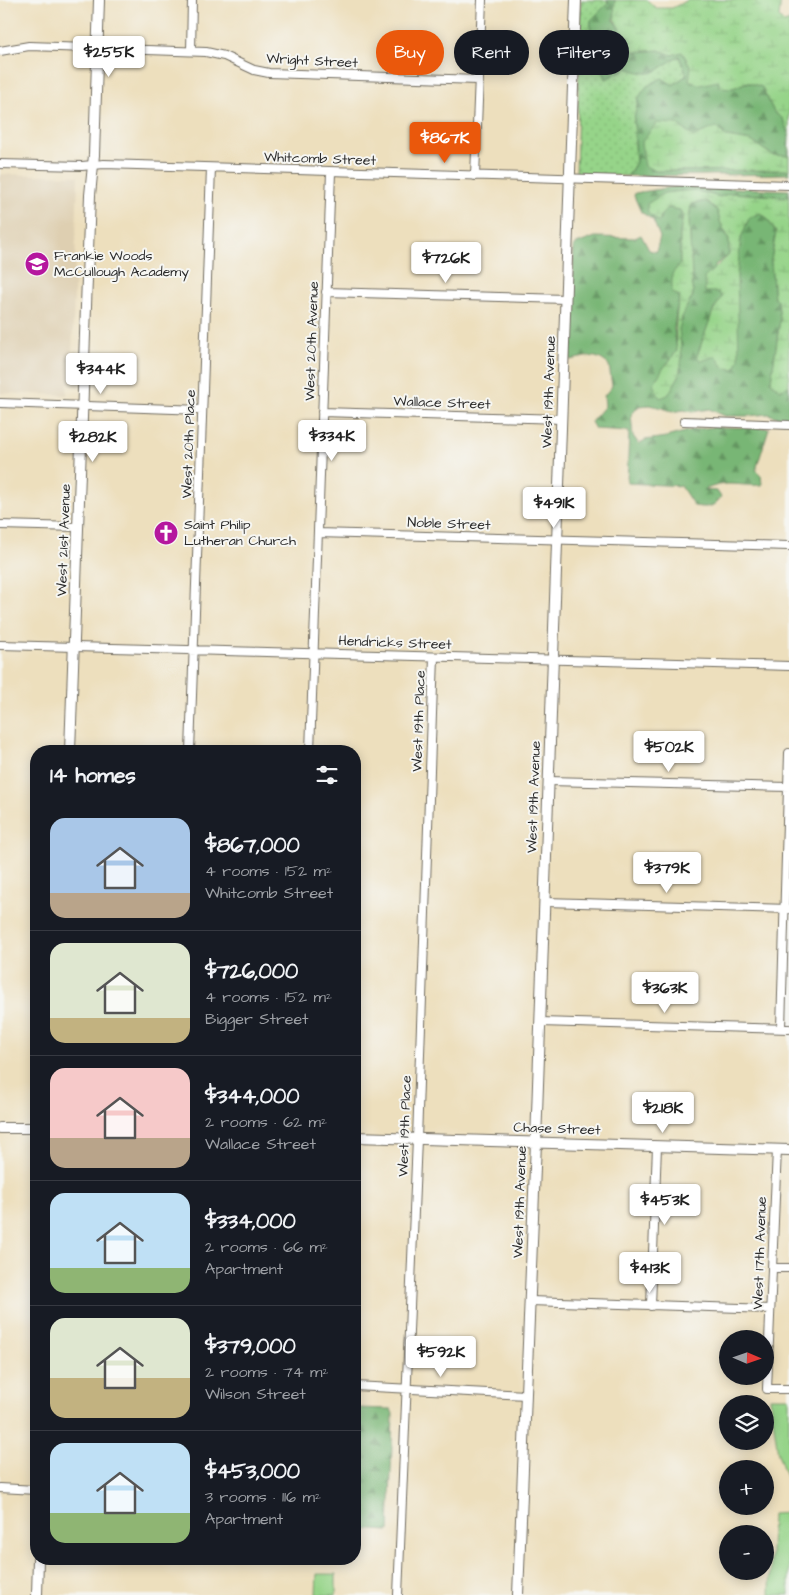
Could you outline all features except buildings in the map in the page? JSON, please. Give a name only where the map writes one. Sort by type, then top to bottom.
[{"type":"street","name":"West 21st Avenue","points":[[70,745],[99,0]]},
{"type":"street","points":[[191,50],[192,0]]},
{"type":"street","points":[[475,176],[482,0]]},
{"type":"street","name":"West 19th Avenue","points":[[518,1595],[536,1142],[576,0]]},
{"type":"street","name":"Wright Street","points":[[0,51],[29,46],[191,50],[219,54],[248,68],[269,73],[478,80]]},
{"type":"street","name":"Whitcomb Street","points":[[0,164],[104,164],[789,185]]},
{"type":"street","name":"West 20th Place","points":[[190,745],[211,168]]},
{"type":"street","name":"West 20th Avenue","points":[[310,745],[331,172]]},
{"type":"street","points":[[326,292],[566,299]]},
{"type":"street","points":[[0,403],[202,410]]},
{"type":"street","name":"Wallace Street","points":[[322,412],[562,419]]},
{"type":"street","points":[[684,421],[789,425]]},
{"type":"street","points":[[0,525],[78,527]]},
{"type":"street","name":"Noble Street","points":[[318,533],[789,546]]},
{"type":"street","name":"Hendricks Street","points":[[0,645],[789,666]]},
{"type":"street","name":"West 19th Place","points":[[398,1595],[434,657]]},
{"type":"street","points":[[540,1022],[785,1028],[789,753]]},
{"type":"street","points":[[549,781],[788,787]]},
{"type":"street","points":[[544,902],[787,908]]},
{"type":"street","points":[[0,1128],[30,1128]]},
{"type":"street","name":"Chase Street","points":[[361,1137],[789,1150]]},
{"type":"street","points":[[651,1306],[657,1146]]},
{"type":"street","name":"West 17th Avenue","points":[[777,1149],[768,1389],[789,1389]]},
{"type":"street","points":[[773,1268],[789,1268]]},
{"type":"street","points":[[530,1301],[770,1309]]},
{"type":"street","points":[[361,1386],[526,1394]]},
{"type":"street","points":[[0,1488],[30,1490]]},
{"type":"street","points":[[37,1595],[38,1565]]},
{"type":"shaded area","name":"Frankie Woods McCullough Academy","points":[[0,174],[78,176],[72,353],[68,364],[67,395],[0,393]]},
{"type":"green space","points":[[581,0],[607,0],[616,30],[580,30]]},
{"type":"green space","points":[[607,0],[615,0],[614,21],[621,30],[591,30],[591,20],[609,2]]},
{"type":"green space","points":[[615,0],[647,0],[656,8],[672,8],[688,0],[781,0],[779,17],[785,23],[789,21],[789,136],[783,119],[774,112],[762,87],[747,82],[733,88],[720,87],[718,81],[700,85],[689,80],[691,67],[682,52],[672,55],[659,50],[635,52],[629,44],[629,30],[620,29],[617,25]]},
{"type":"green space","points":[[629,37],[635,52],[659,50],[672,55],[682,52],[691,67],[733,88],[747,82],[762,87],[774,112],[783,119],[789,136],[788,156],[772,155],[751,141],[726,137],[693,136],[677,124],[656,171],[789,170],[789,174],[628,176],[636,162],[634,119],[639,97],[647,86],[662,78],[673,85],[687,75],[679,56],[651,73],[629,69]]},
{"type":"green space","points":[[680,56],[687,75],[634,119],[636,162],[628,176],[576,174],[579,75],[605,75],[606,78],[612,75],[629,75],[629,68],[648,73],[655,71],[671,59]]},
{"type":"green space","points":[[605,75],[614,75],[606,79]]},
{"type":"green space","points":[[657,123],[677,124],[693,136],[717,127],[726,137],[751,141],[772,155],[788,156],[789,147],[789,170],[656,171],[645,166],[641,143]]},
{"type":"green space","points":[[680,186],[789,190],[789,197],[731,193],[720,197],[693,190],[664,193],[659,222],[661,215],[668,208],[680,210],[683,217],[680,232],[680,295],[674,329],[677,351],[662,370],[668,395],[679,376],[682,357],[679,329],[684,311],[693,296],[689,220],[691,204],[706,201],[717,210],[729,240],[729,255],[715,265],[718,292],[722,297],[713,311],[697,356],[738,342],[737,274],[741,238],[749,218],[760,213],[766,217],[776,232],[771,261],[774,298],[778,300],[780,320],[771,382],[780,390],[789,386],[789,418],[780,418],[768,414],[725,416],[709,409],[692,412],[684,410],[672,412],[649,405],[639,406],[631,415],[633,436],[639,444],[645,440],[713,427],[769,428],[756,470],[761,475],[762,485],[727,484],[704,490],[717,491],[721,497],[713,505],[707,507],[694,506],[681,486],[627,483],[629,431],[595,429],[591,422],[605,406],[604,396],[612,386],[609,365],[595,357],[570,360],[574,245],[595,237],[635,238],[641,235],[649,250],[656,252],[660,237],[653,220],[641,212],[634,196],[635,193]]},
{"type":"green space","points":[[693,190],[720,197],[731,193],[789,197],[789,386],[780,390],[771,382],[780,320],[778,300],[774,298],[771,261],[776,232],[766,217],[760,213],[749,218],[741,238],[737,274],[739,359],[735,369],[724,368],[716,356],[701,361],[697,356],[713,311],[722,297],[718,292],[705,292],[704,278],[729,255],[729,239],[721,224],[717,210],[706,201],[691,204],[689,220],[693,296],[684,311],[679,329],[682,357],[679,376],[668,395],[660,398],[653,385],[677,351],[676,323],[680,296],[672,293],[672,274],[680,264],[680,232],[683,217],[680,210],[668,208],[661,215],[659,222],[648,213],[647,204],[664,193]]},
{"type":"green space","points":[[774,1397],[789,1397],[789,1485],[778,1454],[774,1426]]},
{"type":"green space","points":[[361,1408],[391,1409],[393,1414],[389,1531],[361,1529]]},
{"type":"green space","points":[[789,1485],[789,1595],[770,1595],[770,1580],[774,1580],[774,1525],[772,1525],[772,1515],[788,1513]]},
{"type":"green space","points":[[317,1574],[336,1574],[336,1595],[316,1595]]},
{"type":"place","name":"Frankie Woods McCullough Academy","points":[[37,264]]},
{"type":"place","name":"Saint Philip Lutheran Church","points":[[166,533]]}]
